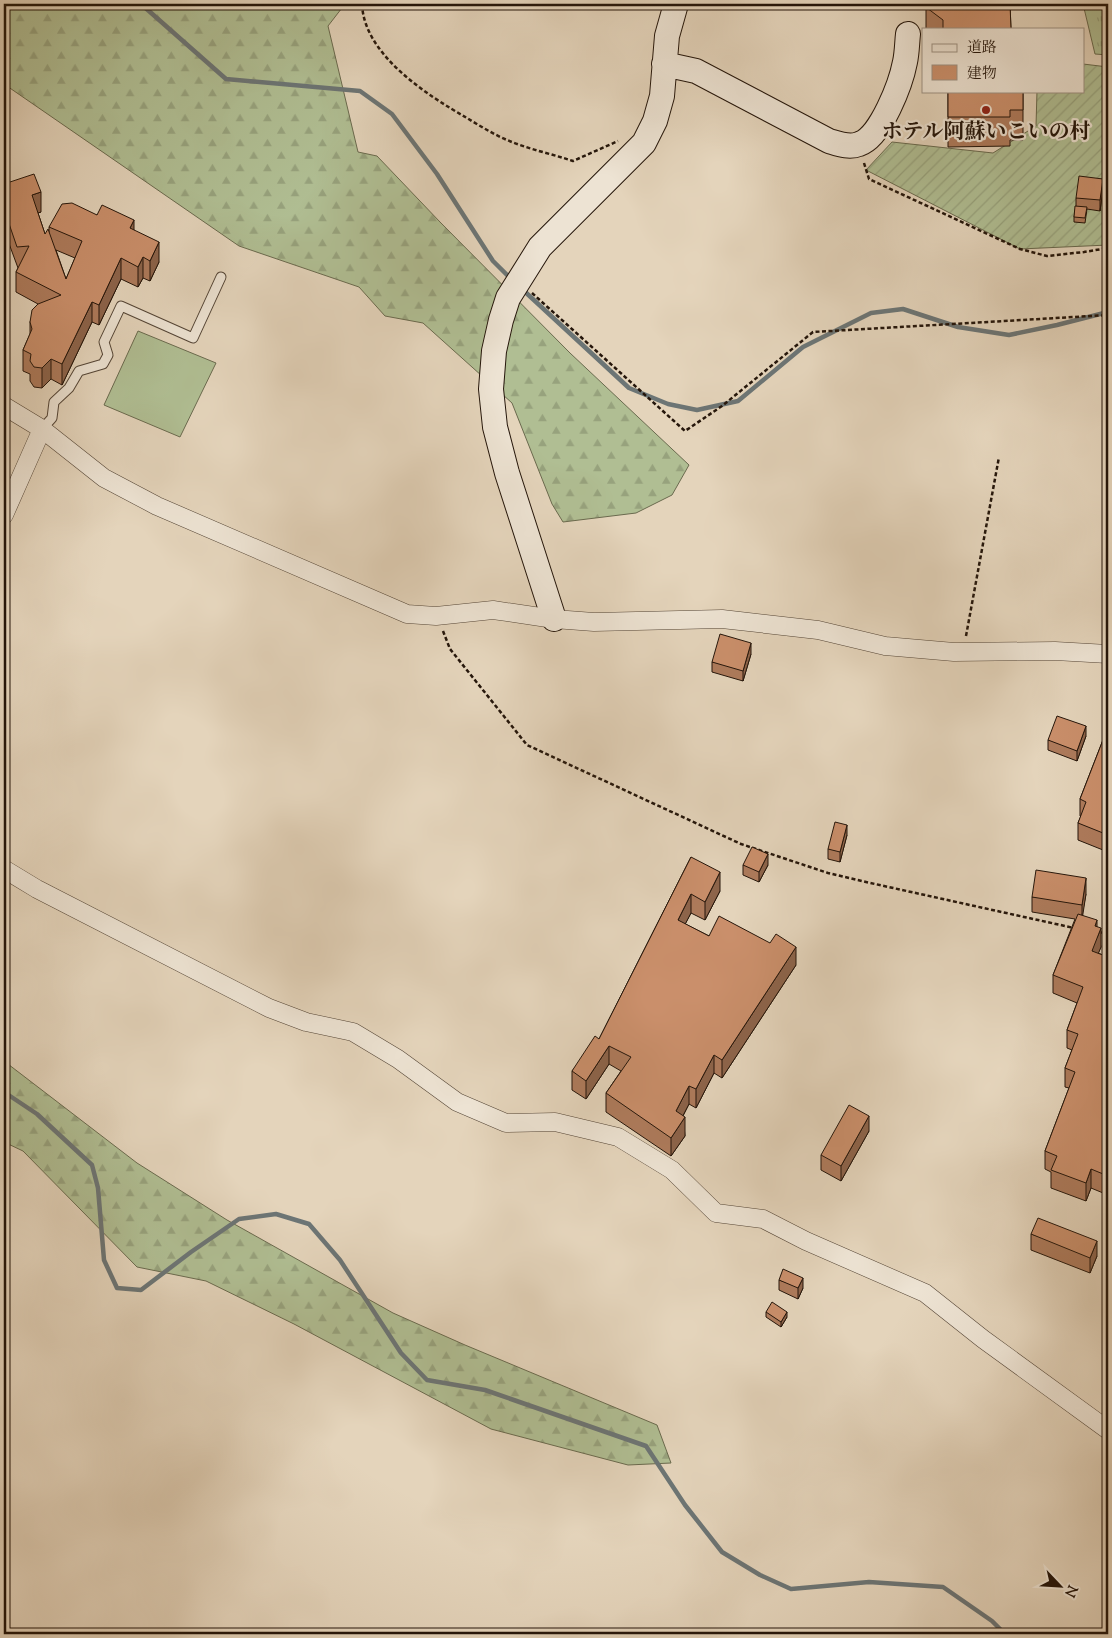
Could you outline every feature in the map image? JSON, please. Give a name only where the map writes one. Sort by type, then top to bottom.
[{"type":"street","points":[[554,620],[507,473],[495,427],[491,389],[494,351],[508,298],[540,247],[644,143],[655,121],[660,102],[667,36],[676,4]]},
{"type":"street","points":[[664,64],[696,71],[829,141],[846,146],[858,145],[871,138],[890,106],[906,60],[908,34]]},
{"type":"street","points":[[4,406],[42,429],[104,478],[157,506],[407,614],[436,616],[493,610],[554,620],[594,622],[722,619],[818,630],[886,646],[954,652],[1055,651],[1108,654]]},
{"type":"street","points":[[4,515],[42,429]]},
{"type":"street","points":[[4,869],[37,889],[269,1008],[306,1022],[353,1032],[398,1059],[457,1102],[506,1123],[554,1122],[618,1137],[672,1170],[716,1213],[762,1219],[806,1241],[926,1293],[983,1339],[1108,1430]]},
{"type":"lane","points":[[42,429],[52,418],[54,402],[69,388],[79,371],[103,364],[108,355],[104,342],[121,306],[193,338],[221,277]]},
{"type":"path","points":[[362,4],[362,11],[369,32],[392,64],[431,97],[508,141],[573,161],[620,140]]},
{"type":"path","points":[[858,145],[869,179],[1020,249],[1047,256],[1108,248]]},
{"type":"path","points":[[530,292],[685,431],[722,406],[813,332],[1108,315]]},
{"type":"path","points":[[966,637],[999,457]]},
{"type":"path","points":[[436,616],[450,649],[527,745],[741,844],[866,882],[1075,929]]},
{"type":"path","points":[[1092,931],[1108,934]]},
{"type":"green space","points":[[4,4],[345,4],[328,26],[358,152],[377,156],[570,353],[689,465],[672,495],[636,513],[563,522],[552,504],[512,403],[423,323],[385,316],[359,287],[239,246],[4,84]]},
{"type":"green space","points":[[1083,4],[1108,4],[1108,55],[1095,54]]},
{"type":"green space","points":[[1084,64],[1108,67],[1108,245],[1020,249],[866,170],[892,142],[993,153],[1036,126],[1037,92],[1084,92]]},
{"type":"green space","points":[[138,331],[216,363],[180,437],[104,405]]},
{"type":"green space","points":[[4,1061],[137,1163],[227,1220],[393,1313],[657,1425],[671,1463],[628,1465],[491,1429],[294,1324],[206,1281],[137,1267],[23,1151],[4,1142]]},
{"type":"building","points":[[927,4],[1010,4],[1011,28],[943,28],[943,20],[927,8]]},
{"type":"building","points":[[948,92],[1023,92],[1023,110],[1010,110],[1010,117],[948,117]]},
{"type":"building","points":[[34,174],[41,192],[32,195],[45,234],[48,229],[66,279],[82,241],[49,227],[62,204],[72,203],[97,215],[102,205],[134,220],[130,228],[159,242],[150,261],[143,257],[138,267],[121,258],[99,305],[92,302],[62,364],[51,359],[42,368],[34,367],[30,361],[31,354],[23,350],[32,329],[30,322],[32,310],[38,304],[61,295],[16,272],[29,246],[17,247],[4,209],[4,184]]},
{"type":"building","points":[[1079,176],[1103,179],[1100,200],[1076,198]]},
{"type":"building","points":[[1075,206],[1087,207],[1085,218],[1074,217]]},
{"type":"building","points":[[720,634],[751,643],[743,671],[712,662]]},
{"type":"building","points":[[1057,716],[1086,726],[1077,751],[1048,740]]},
{"type":"building","points":[[1108,727],[1108,835],[1078,823],[1086,802],[1080,799]]},
{"type":"building","points":[[835,822],[847,825],[840,852],[828,849]]},
{"type":"building","points":[[752,847],[768,854],[759,872],[743,865]]},
{"type":"building","points":[[691,857],[720,872],[705,902],[691,894],[678,920],[709,936],[719,916],[770,943],[776,934],[796,947],[722,1060],[714,1055],[696,1089],[689,1086],[676,1111],[685,1117],[671,1138],[606,1093],[631,1057],[609,1046],[586,1081],[572,1071],[595,1036],[599,1039]]},
{"type":"building","points":[[1036,870],[1086,878],[1082,905],[1032,897]]},
{"type":"building","points":[[1078,914],[1097,920],[1095,926],[1101,928],[1092,951],[1108,957],[1108,1176],[1091,1169],[1086,1183],[1051,1170],[1057,1156],[1045,1151],[1075,1072],[1065,1068],[1078,1034],[1067,1030],[1083,987],[1053,975]]},
{"type":"building","points":[[849,1105],[869,1116],[841,1166],[821,1155]]},
{"type":"building","points":[[1038,1218],[1097,1241],[1090,1258],[1031,1234]]},
{"type":"building","points":[[783,1269],[803,1278],[798,1288],[779,1280]]},
{"type":"building","points":[[772,1302],[787,1312],[781,1322],[766,1312]]},
{"type":"waterway","points":[[141,4],[226,79],[360,91],[392,114],[437,174],[493,261],[511,279]]},
{"type":"waterway","points":[[522,289],[629,388],[668,404],[697,410],[738,401],[803,347],[871,313],[903,309],[958,327],[1009,335],[1108,312]]},
{"type":"waterway","points":[[4,1092],[37,1114],[92,1165],[98,1188],[104,1260],[117,1288],[141,1290],[239,1219],[276,1214],[309,1224],[340,1260],[401,1353],[427,1380],[485,1390],[646,1446],[685,1505],[722,1552],[760,1575],[791,1589],[869,1582],[943,1587],[992,1621],[1005,1634]]},
{"type":"place","name":"ホテル阿蘇いこいの村","points":[[986,110]]}]
